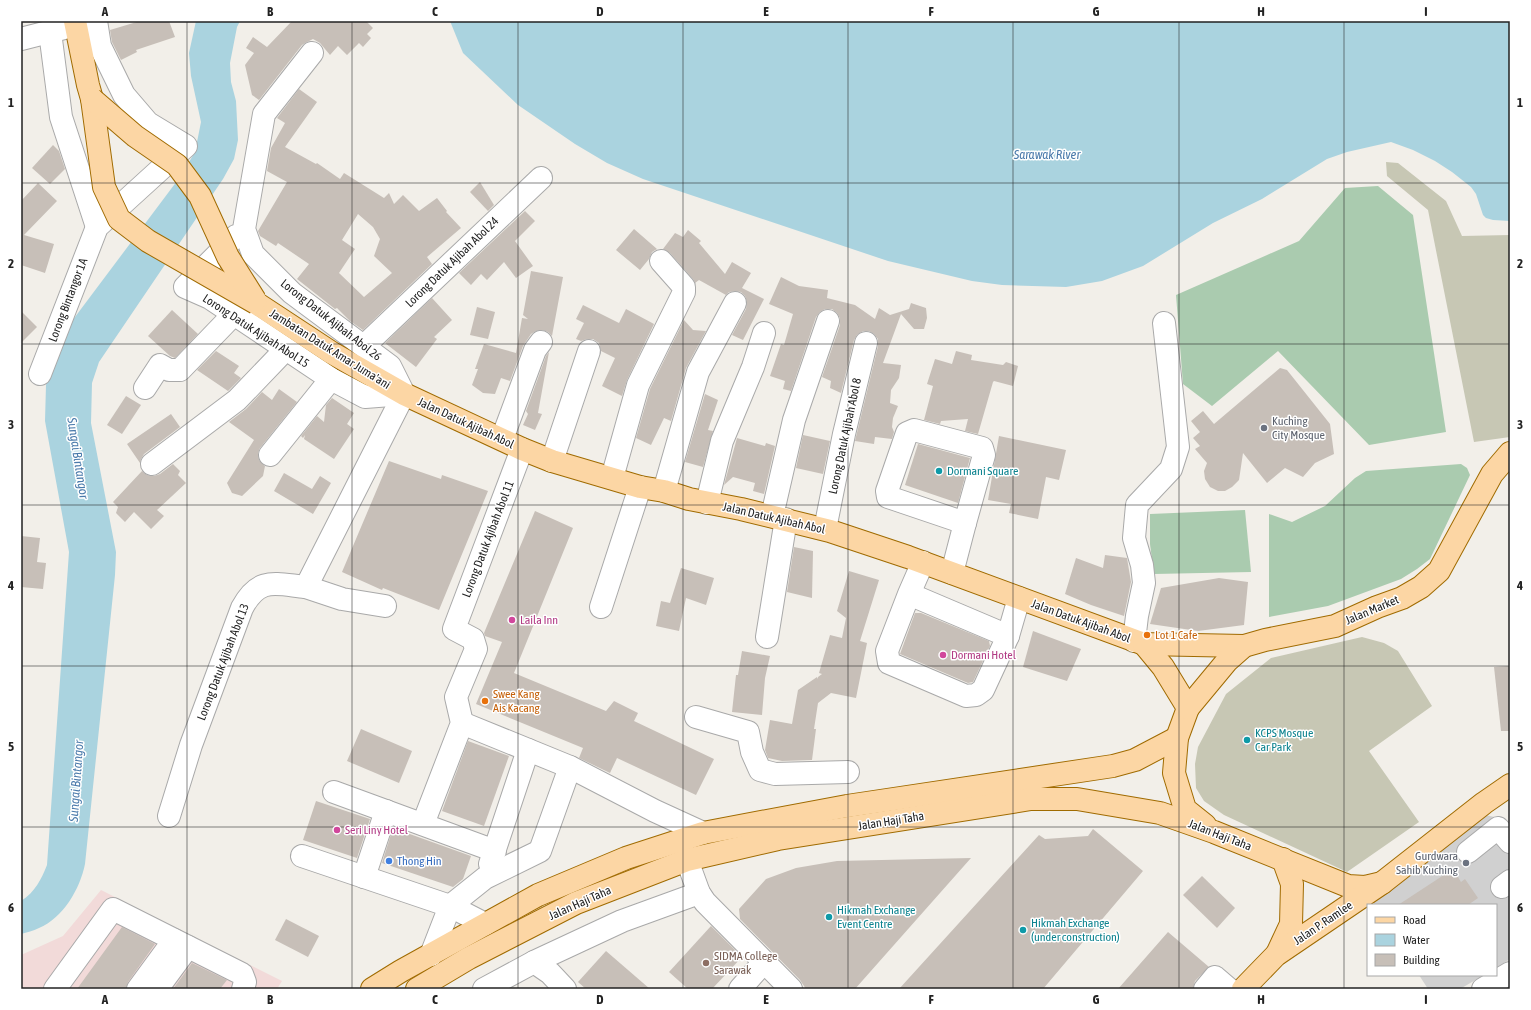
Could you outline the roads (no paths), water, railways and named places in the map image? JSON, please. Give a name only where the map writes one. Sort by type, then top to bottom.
[{"type":"main road","name":"Jambatan Datuk Amar Juma'ani","points":[[82,22],[88,85],[92,98],[104,187],[119,219],[148,241],[256,303],[332,353],[404,394]]},
{"type":"main road","name":"Jambatan Datuk Amar Juma'ani","points":[[92,98],[135,136],[177,165],[200,196],[228,257],[256,303]]},
{"type":"main road","name":"Jalan Datuk Ajibah Abol","points":[[404,394],[522,449],[552,461],[640,487],[664,491],[707,503],[779,517],[825,530],[923,562],[1139,643],[1184,646],[1244,646]]},
{"type":"main road","name":"Jalan Market","points":[[1188,708],[1227,660],[1244,646],[1265,640],[1335,626],[1402,598],[1421,587],[1439,571],[1492,474],[1510,453]]},
{"type":"main road","name":"Jalan Datuk Ajibah Abol","points":[[1139,643],[1163,667],[1188,708]]},
{"type":"main road","points":[[1188,708],[1177,738],[1174,773],[1185,809],[1214,832]]},
{"type":"main road","name":"Jalan Haji Taha","points":[[372,989],[538,895],[626,858],[703,834],[847,806],[1113,766],[1135,760],[1177,738]]},
{"type":"main road","name":"Jalan P. Ramlee","points":[[1243,989],[1276,956],[1382,883],[1484,803],[1508,791]]},
{"type":"main road","name":"Jalan Haji Taha","points":[[417,989],[469,958],[576,903],[688,860],[778,839],[1031,799],[1077,799],[1153,811],[1214,832],[1348,886],[1365,886],[1382,883]]},
{"type":"main road","name":"Jalan P. Ramlee","points":[[1276,956],[1291,924],[1292,884],[1283,859]]},
{"type":"street","points":[[21,39],[82,22],[100,46],[124,95],[148,123],[186,146],[97,227],[61,117],[50,32]]},
{"type":"street","name":"Lorong Datuk Ajibah Abol 26","points":[[312,53],[264,114],[244,228],[253,254],[286,287],[390,366],[404,394]]},
{"type":"street","name":"Lorong Datuk Ajibah Abol 24","points":[[364,346],[541,178]]},
{"type":"street","name":"Lorong Bintangor 1A","points":[[40,374],[97,227]]},
{"type":"street","name":"Lorong Datuk Ajibah Abol 15","points":[[244,228],[185,287],[210,298],[285,350],[331,379],[365,397],[404,394]]},
{"type":"street","points":[[612,478],[638,385],[684,292],[684,287],[660,261]]},
{"type":"street","points":[[664,491],[698,372],[735,303]]},
{"type":"street","points":[[145,388],[160,365],[170,370],[180,370],[234,314]]},
{"type":"street","points":[[767,638],[779,517],[794,420],[828,321]]},
{"type":"street","points":[[1139,643],[1137,616],[1144,583],[1142,565],[1134,538],[1137,504],[1171,469],[1178,447],[1164,323]]},
{"type":"street","points":[[707,503],[722,441],[753,367],[764,333]]},
{"type":"street","points":[[502,439],[535,350],[541,342]]},
{"type":"street","name":"Lorong Datuk Ajibah Abol 8","points":[[825,530],[844,434],[866,343]]},
{"type":"street","points":[[152,464],[237,400],[285,350]]},
{"type":"street","points":[[552,461],[589,351]]},
{"type":"street","points":[[270,455],[331,379]]},
{"type":"street","points":[[306,587],[404,394]]},
{"type":"street","points":[[952,573],[984,455],[982,448],[914,430],[907,433],[887,491],[888,497],[965,523]]},
{"type":"street","name":"Lorong Datuk Ajibah Abol 11","points":[[462,723],[456,697],[476,649],[472,639],[454,629],[522,449]]},
{"type":"street","points":[[600,607],[640,487]]},
{"type":"street","points":[[923,562],[887,651],[889,663],[957,693],[966,696],[976,695],[983,690],[1008,636],[1019,598]]},
{"type":"street","name":"Lorong Datuk Ajibah Abol 13","points":[[169,816],[191,745],[242,608],[247,598],[255,589],[269,584],[306,587],[342,599],[385,606]]},
{"type":"street","points":[[909,594],[1008,636]]},
{"type":"street","points":[[696,717],[748,732],[752,752],[760,770],[775,774],[848,772]]},
{"type":"street","points":[[423,824],[462,723],[570,768],[703,834]]},
{"type":"street","points":[[485,878],[528,750]]},
{"type":"street","points":[[431,955],[450,906],[485,878],[540,851],[570,768]]},
{"type":"street","points":[[334,792],[495,851]]},
{"type":"street","points":[[364,877],[386,810]]},
{"type":"street","points":[[655,811],[662,824],[662,847]]},
{"type":"street","points":[[1468,852],[1498,828],[1510,842]]},
{"type":"street","points":[[302,856],[450,906],[485,924]]},
{"type":"street","points":[[688,860],[704,902],[791,989]]},
{"type":"street","points":[[484,989],[534,962],[622,921],[700,893]]},
{"type":"street","points":[[55,989],[113,909],[242,974],[244,982],[243,989]]},
{"type":"street","points":[[138,989],[181,943]]},
{"type":"street","points":[[157,989],[181,943]]},
{"type":"street","points":[[534,962],[550,973],[565,989]]},
{"type":"street","points":[[740,989],[764,962]]},
{"type":"street","points":[[1483,989],[1510,973]]},
{"type":"street","points":[[1205,989],[1215,977],[1229,989]]},
{"type":"water","name":"Sungai Bintangor","points":[[196,21],[240,21],[237,27],[230,63],[231,82],[236,101],[238,140],[234,159],[223,179],[99,362],[92,383],[91,423],[116,552],[115,575],[85,864],[83,874],[75,893],[63,910],[48,923],[37,929],[21,934],[21,901],[30,894],[37,885],[47,865],[69,552],[45,421],[46,385],[56,353],[72,321],[180,177],[195,152],[201,122],[191,76],[189,53]]},
{"type":"water","name":"Sarawak River","points":[[450,21],[1510,21],[1510,221],[1486,218],[1483,215],[1476,194],[1471,187],[1435,161],[1413,150],[1391,142],[1347,152],[1327,159],[1262,199],[1213,223],[1143,266],[1102,281],[1066,287],[1002,285],[972,281],[888,261],[643,179],[607,163],[575,144],[518,105],[463,53]]},
{"type":"place","name":"Kuching City Mosque","points":[[1264,428]]},
{"type":"place","name":"Dormani Square","points":[[939,471]]},
{"type":"place","name":"Laila Inn","points":[[512,620]]},
{"type":"place","name":"Lot 1 Cafe","points":[[1147,635]]},
{"type":"place","name":"Dormani Hotel","points":[[943,655]]},
{"type":"place","name":"Swee Kang Ais Kacang","points":[[485,701]]},
{"type":"place","name":"KCPS Mosque Car Park","points":[[1247,740]]},
{"type":"place","name":"Seri Liny Hotel","points":[[337,830]]},
{"type":"place","name":"Thong Hin","points":[[389,861]]},
{"type":"place","name":"Gurdwara Sahib Kuching","points":[[1466,863]]},
{"type":"place","name":"Hikmah Exchange Event Centre","points":[[829,917]]},
{"type":"place","name":"Hikmah Exchange (under construction)","points":[[1023,930]]},
{"type":"place","name":"SIDMA College Sarawak","points":[[706,963]]}]
